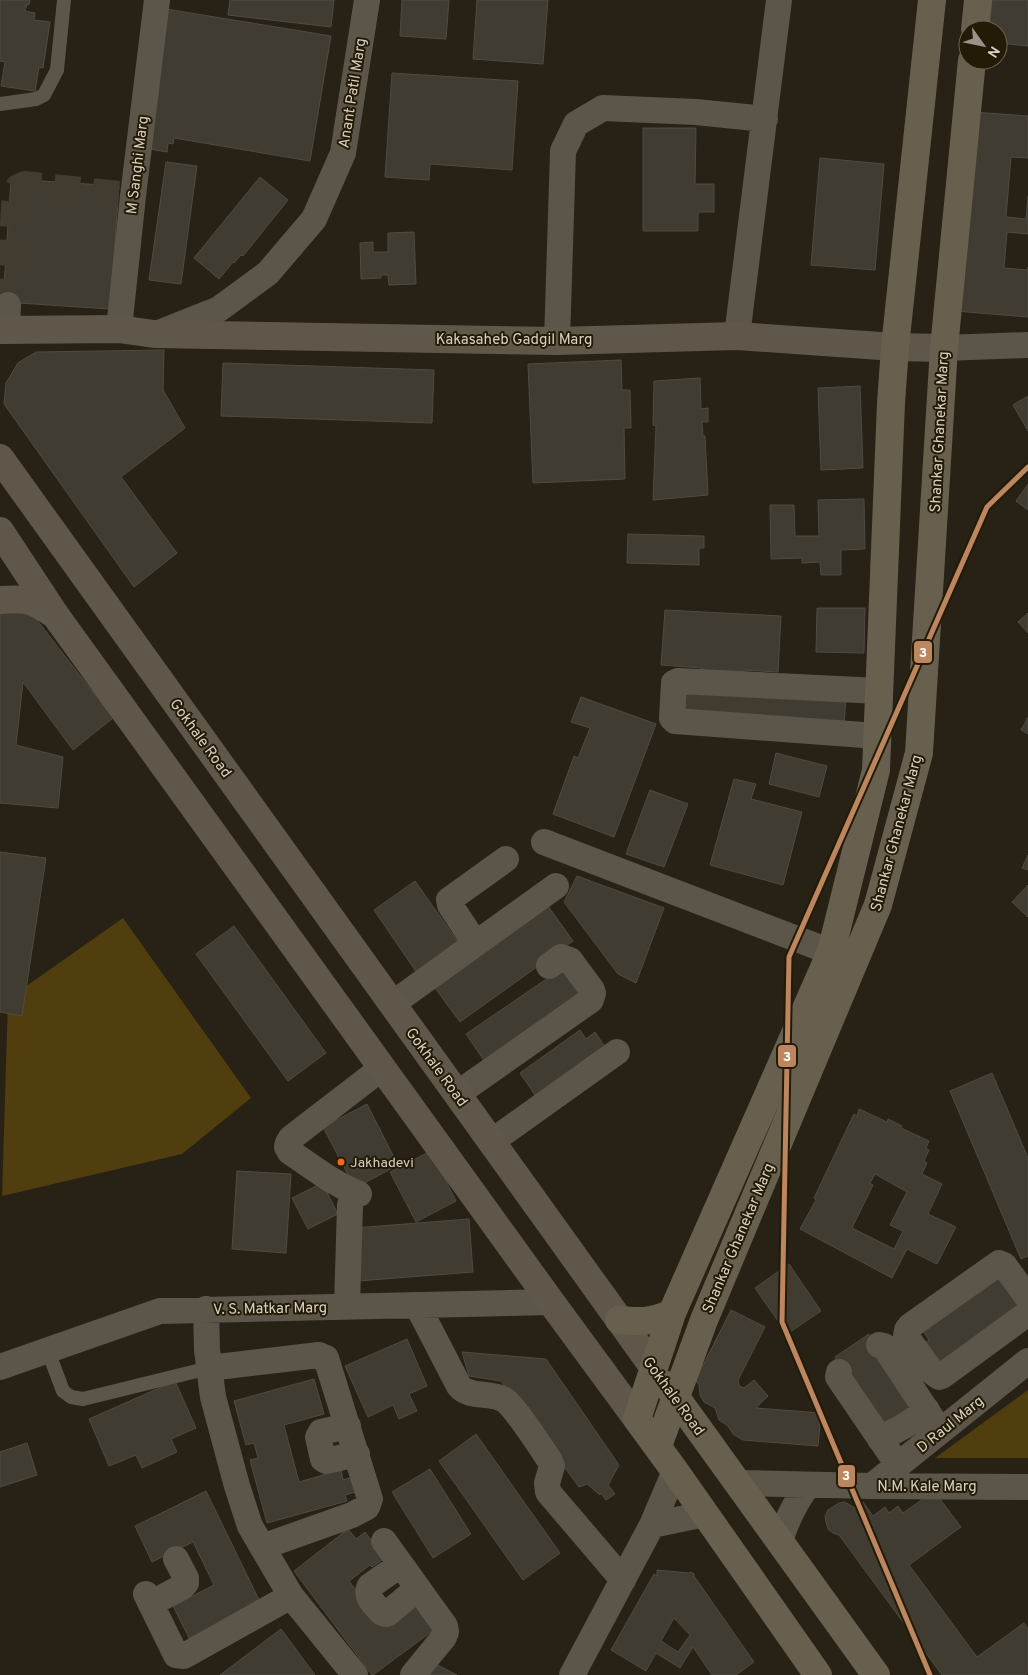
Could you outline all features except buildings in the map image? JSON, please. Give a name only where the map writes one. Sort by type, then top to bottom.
[{"type":"main road","points":[[637,1419],[672,1313],[831,952],[876,770],[891,402],[895,347],[932,0]]},
{"type":"main road","points":[[976,20],[978,0]]},
{"type":"main road","name":"Shankar Ghanekar Marg","points":[[658,1446],[708,1311],[878,905],[919,752],[944,348],[971,70]]},
{"type":"main road","name":"Kakasaheb Gadgil Marg","points":[[4,326],[119,330],[154,334],[557,341],[737,336],[895,347],[944,348]]},
{"type":"main road","name":"Gokhale Road","points":[[0,458],[876,1675]]},
{"type":"main road","points":[[0,531],[56,616],[551,1302],[676,1471],[818,1675]]},
{"type":"main road","points":[[0,600],[36,601],[56,616]]},
{"type":"main road","points":[[619,1320],[644,1322],[672,1313]]},
{"type":"street","name":"M Sanghi Marg","points":[[119,330],[126,195],[157,0]]},
{"type":"street","name":"Anant Patil Marg","points":[[154,334],[219,309],[268,273],[314,219],[343,153],[367,0]]},
{"type":"street","points":[[737,336],[779,0]]},
{"type":"street","points":[[557,341],[563,151],[576,124],[603,108],[696,112],[764,118]]},
{"type":"street","name":"Kakasaheb Gadgil Marg","points":[[944,348],[1028,345]]},
{"type":"street","points":[[877,736],[675,721],[672,718],[674,683],[678,681],[879,691]]},
{"type":"street","points":[[544,842],[831,952]]},
{"type":"street","points":[[475,943],[450,905],[449,900],[506,859]]},
{"type":"street","points":[[392,1004],[556,886]]},
{"type":"street","points":[[457,1094],[591,1000],[592,990],[570,960],[560,957],[549,966]]},
{"type":"street","points":[[491,1142],[617,1052]]},
{"type":"street","points":[[339,1113],[385,1072]]},
{"type":"street","points":[[347,1306],[355,1200],[290,1152],[287,1147],[291,1138],[385,1072]]},
{"type":"street","points":[[1028,1298],[1004,1265],[999,1263],[910,1326],[906,1336],[935,1375],[939,1377],[1028,1313]]},
{"type":"street","name":"V. S. Matkar Marg","points":[[0,1368],[160,1311],[551,1302]]},
{"type":"street","points":[[417,1305],[458,1386],[462,1390],[492,1395],[508,1403],[550,1461],[552,1466],[547,1483],[548,1492],[623,1580]]},
{"type":"street","points":[[206,1309],[207,1350],[212,1397],[250,1526],[292,1596],[355,1675]]},
{"type":"street","points":[[879,1345],[884,1346],[934,1421],[906,1425],[880,1439]]},
{"type":"street","points":[[984,1345],[1018,1369]]},
{"type":"street","points":[[209,1368],[323,1356],[328,1360],[357,1454],[370,1499],[366,1507],[352,1515],[262,1547]]},
{"type":"street","points":[[964,1360],[988,1393]]},
{"type":"street","name":"D Raul Marg","points":[[872,1486],[898,1466],[934,1421],[988,1393],[1018,1369]]},
{"type":"street","points":[[839,1372],[838,1377],[898,1466]]},
{"type":"street","points":[[572,1675],[652,1525],[676,1471]]},
{"type":"street","name":"N.M. Kale Marg","points":[[737,1483],[1028,1487]]},
{"type":"street","points":[[780,1542],[786,1521],[808,1485]]},
{"type":"street","points":[[652,1525],[705,1514]]},
{"type":"street","points":[[384,1542],[445,1626],[446,1632],[444,1637],[413,1675]]},
{"type":"street","points":[[176,1559],[186,1578],[186,1583],[182,1587],[149,1599],[176,1655],[184,1656],[292,1596]]},
{"type":"street","points":[[400,1565],[370,1586],[368,1590],[368,1595],[382,1613],[387,1614],[418,1588]]},
{"type":"lane","points":[[2,100],[36,99],[44,95],[57,70],[64,0]]},
{"type":"lane","points":[[48,1351],[63,1390],[71,1398],[83,1399],[209,1368]]},
{"type":"shaded area","points":[[123,918],[251,1098],[182,1154],[2,1196],[8,999]]},
{"type":"shaded area","points":[[1028,1390],[1028,1458],[935,1458]]},
{"type":"tunnel","points":[[8,305],[15,191],[18,187],[25,184],[120,194]]},
{"type":"tunnel","points":[[839,1372],[879,1345]]},
{"type":"transit line","name":"3","points":[[930,1675],[782,1322],[789,957],[987,507],[1028,467]]},
{"type":"place","name":"Jakhadevi","points":[[341,1162]]}]
